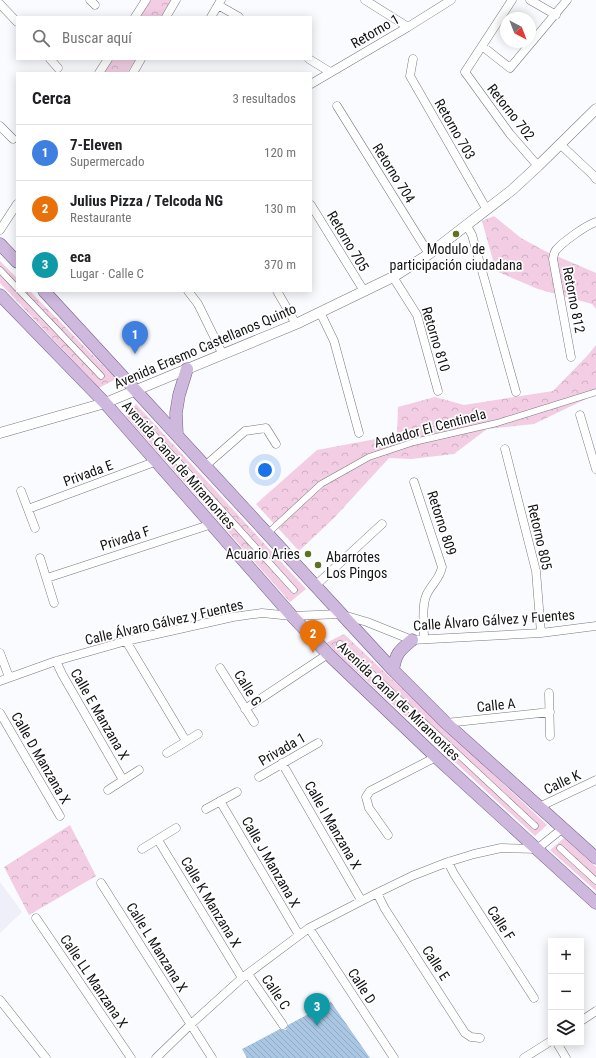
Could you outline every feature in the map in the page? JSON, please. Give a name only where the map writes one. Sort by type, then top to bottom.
[{"type":"main road","points":[[0,244],[16,261]]},
{"type":"main road","name":"Avenida Canal de Miramontes","points":[[45,292],[393,670],[446,723],[596,858]]},
{"type":"main road","name":"Avenida Canal de Miramontes","points":[[0,295],[105,403],[292,616],[328,654],[436,757],[596,903]]},
{"type":"main road","points":[[176,435],[176,413],[179,395],[187,370]]},
{"type":"main road","points":[[393,670],[396,656],[401,649],[418,640]]},
{"type":"street","points":[[136,16],[146,0]]},
{"type":"street","points":[[167,16],[176,0]]},
{"type":"street","points":[[365,0],[408,27]]},
{"type":"street","name":"Retorno 1","points":[[312,83],[452,0]]},
{"type":"street","points":[[512,0],[482,46],[510,68],[556,15],[567,0]]},
{"type":"street","points":[[530,0],[556,15]]},
{"type":"street","points":[[212,16],[220,2],[238,16]]},
{"type":"street","points":[[0,4],[16,21]]},
{"type":"street","name":"Retorno 702","points":[[482,46],[465,72],[510,134],[538,166]]},
{"type":"street","name":"Retorno 703","points":[[413,59],[410,76],[487,210]]},
{"type":"street","points":[[51,60],[58,68]]},
{"type":"street","points":[[100,72],[107,60]]},
{"type":"street","points":[[134,72],[140,60]]},
{"type":"street","points":[[311,60],[330,72]]},
{"type":"street","name":"Retorno 704","points":[[337,106],[429,254]]},
{"type":"street","name":"Avenida Erasmo Castellanos Quinto","points":[[0,433],[105,403],[296,324],[393,277],[429,254],[512,190],[561,145],[596,109]]},
{"type":"street","points":[[0,126],[12,139]]},
{"type":"street","points":[[561,145],[596,179]]},
{"type":"street","points":[[0,230],[16,206]]},
{"type":"street","name":"Retorno 705","points":[[312,207],[364,291]]},
{"type":"street","name":"Retorno 812","points":[[571,357],[553,258],[555,251],[560,246],[589,224],[596,222]]},
{"type":"street","points":[[467,226],[472,235],[516,392]]},
{"type":"street","points":[[0,270],[16,287]]},
{"type":"street","name":"Retorno 810","points":[[393,277],[417,315],[438,391]]},
{"type":"street","points":[[21,292],[100,376]]},
{"type":"street","points":[[189,292],[198,304],[223,355]]},
{"type":"street","points":[[278,292],[296,324]]},
{"type":"street","points":[[320,312],[334,341],[359,433]]},
{"type":"street","name":"Andador El Centinela","points":[[267,534],[321,484],[369,457],[414,442],[497,423],[596,392]]},
{"type":"street","points":[[136,415],[294,590]]},
{"type":"street","points":[[580,415],[596,469]]},
{"type":"street","points":[[205,466],[245,431],[266,428],[276,444]]},
{"type":"street","name":"Retorno 805","points":[[505,449],[536,572],[541,632]]},
{"type":"street","name":"Privada E","points":[[28,509],[156,461]]},
{"type":"street","name":"Retorno 809","points":[[414,482],[442,567],[441,574],[427,592],[418,640]]},
{"type":"street","points":[[21,491],[35,528]]},
{"type":"street","name":"Privada F","points":[[47,578],[212,524]]},
{"type":"street","points":[[315,586],[382,524]]},
{"type":"street","points":[[40,558],[54,603]]},
{"type":"street","name":"Calle Álvaro Gálvez y Fuentes","points":[[0,681],[56,661],[126,641],[232,617],[262,613],[292,616],[340,614],[418,640],[541,632],[596,626]]},
{"type":"street","points":[[126,641],[186,741]]},
{"type":"street","points":[[340,644],[535,826]]},
{"type":"street","points":[[0,653],[9,677]]},
{"type":"street","points":[[245,709],[328,654]]},
{"type":"street","name":"Calle E Manzana X","points":[[56,661],[123,780]]},
{"type":"street","name":"Calle G","points":[[220,668],[254,722]]},
{"type":"street","points":[[549,693],[550,736]]},
{"type":"street","name":"Calle D Manzana X","points":[[0,712],[60,816]]},
{"type":"street","name":"Calle A","points":[[446,723],[550,712]]},
{"type":"street","points":[[167,753],[198,734]]},
{"type":"street","name":"Privada 1","points":[[259,777],[318,743]]},
{"type":"street","points":[[388,835],[370,808],[366,797],[370,791],[436,757]]},
{"type":"street","name":"Calle I Manzana X","points":[[282,763],[361,900]]},
{"type":"street","points":[[108,790],[139,770]]},
{"type":"street","name":"Calle K","points":[[539,807],[596,780]]},
{"type":"street","points":[[206,808],[237,792]]},
{"type":"street","name":"Calle J Manzana X","points":[[220,801],[300,935]]},
{"type":"street","points":[[142,849],[176,828]]},
{"type":"street","points":[[156,1058],[190,1025],[245,976],[309,928],[361,900],[412,876],[448,862],[501,848],[538,849],[563,828]]},
{"type":"street","name":"Calle K Manzana X","points":[[158,840],[245,976]]},
{"type":"street","points":[[560,848],[596,880]]},
{"type":"street","name":"Calle F","points":[[448,862],[454,874],[534,998]]},
{"type":"street","name":"Calle L Manzana X","points":[[101,883],[212,1058]]},
{"type":"street","name":"Calle E","points":[[377,893],[385,909],[465,1033],[471,1037],[480,1038]]},
{"type":"street","name":"Calle LL Manzana X","points":[[36,918],[131,1058]]},
{"type":"street","name":"Calle D","points":[[309,928],[394,1058]]},
{"type":"street","name":"Calle C","points":[[245,976],[282,1025]]},
{"type":"street","points":[[0,1000],[46,1058]]},
{"type":"street","points":[[584,1019],[596,1011]]},
{"type":"street","points":[[524,1058],[548,1043]]},
{"type":"street","points":[[558,1046],[566,1058]]},
{"type":"shaded area","points":[[0,882],[22,912],[0,933]]},
{"type":"green space","points":[[150,0],[172,0],[162,16],[141,16]]},
{"type":"green space","points":[[112,60],[135,60],[128,72],[105,72]]},
{"type":"green space","points":[[494,216],[521,238],[545,251],[596,273],[596,309],[592,304],[538,289],[496,271],[482,221]]},
{"type":"green space","points":[[0,261],[16,277],[16,292],[31,292],[116,379],[99,388],[0,283]]},
{"type":"green space","points":[[596,345],[596,391],[588,398],[534,424],[487,429],[454,454],[411,459],[389,458],[334,518],[299,551],[256,504],[317,450],[397,435],[398,407],[435,397],[464,405],[553,391]]},
{"type":"green space","points":[[136,404],[306,589],[290,602],[126,416]]},
{"type":"green space","points":[[344,634],[547,825],[535,836],[326,643]]},
{"type":"green space","points":[[70,825],[96,876],[29,915],[4,867]]},
{"type":"green space","points":[[564,838],[596,867],[596,891],[550,850]]},
{"type":"building","points":[[331,1002],[370,1058],[247,1058],[242,1049],[280,1029],[286,1030],[288,1025]]},
{"type":"place","name":"Modulo de participación ciudadana","points":[[456,234]]},
{"type":"place","name":"7-Eleven","points":[[135,354]]},
{"type":"place","name":"Acuario Aries","points":[[308,554]]},
{"type":"place","name":"Abarrotes Los Pingos","points":[[318,565]]},
{"type":"place","name":"Julius Pizza / Telcoda NG","points":[[313,653]]},
{"type":"place","name":"eca","points":[[317,1026]]}]
